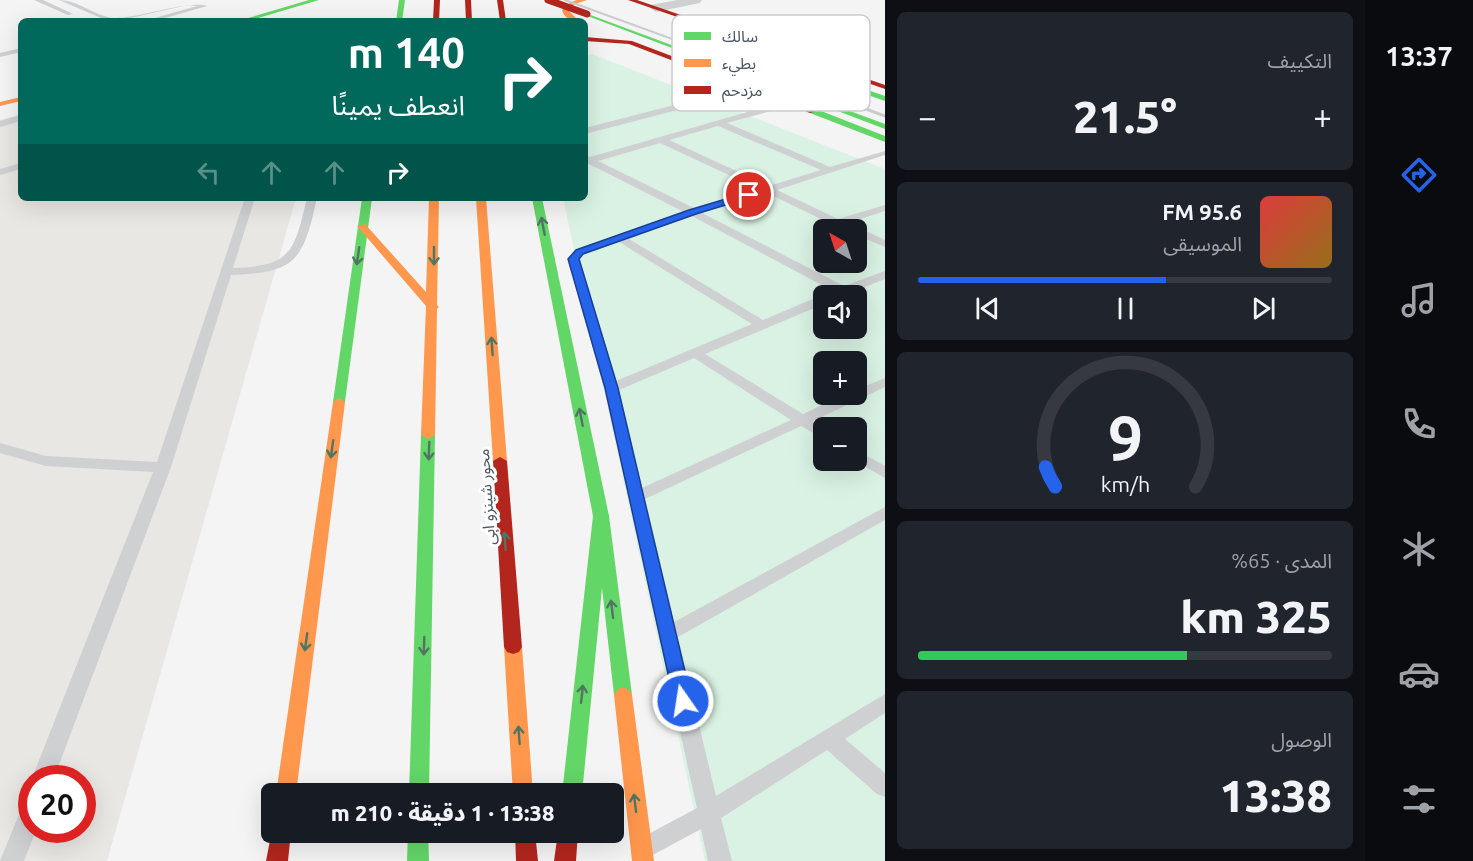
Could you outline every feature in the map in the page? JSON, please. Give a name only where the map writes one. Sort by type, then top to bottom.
[{"type":"main road","points":[[251,18],[316,0]]},
{"type":"main road","points":[[399,18],[402,0]]},
{"type":"main road","points":[[436,18],[437,0]]},
{"type":"main road","points":[[468,0],[469,18]]},
{"type":"main road","points":[[500,0],[503,18]]},
{"type":"main road","points":[[548,0],[579,18]]},
{"type":"main road","points":[[577,18],[566,14],[565,10],[573,3],[584,0]]},
{"type":"main road","points":[[627,4],[656,8],[676,15]]},
{"type":"main road","points":[[627,4],[672,21]]},
{"type":"main road","points":[[588,22],[672,52]]},
{"type":"main road","points":[[588,23],[672,59]]},
{"type":"main road","points":[[588,39],[630,42]]},
{"type":"main road","points":[[870,82],[885,87]]},
{"type":"main road","points":[[870,93],[885,99]]},
{"type":"main road","points":[[0,104],[18,100]]},
{"type":"main road","points":[[799,111],[884,146]]},
{"type":"main road","points":[[840,111],[885,127]]},
{"type":"main road","points":[[287,783],[366,201]]},
{"type":"main road","points":[[420,783],[434,201]]},
{"type":"main road","name":"محور شينزو ابى","points":[[481,201],[522,783]]},
{"type":"main road","points":[[538,201],[601,516],[642,855]]},
{"type":"main road","points":[[362,226],[433,307]]},
{"type":"main road","points":[[573,783],[601,516]]},
{"type":"main road","points":[[277,861],[279,843]]},
{"type":"main road","points":[[418,843],[418,861]]},
{"type":"main road","points":[[526,843],[527,861]]},
{"type":"main road","points":[[565,861],[567,843]]},
{"type":"street","points":[[656,8],[696,0]]},
{"type":"lane","points":[[37,0],[78,17]]},
{"type":"lane","points":[[62,0],[108,18]]},
{"type":"lane","points":[[122,18],[188,3],[200,3],[204,6],[158,18]]},
{"type":"lane","points":[[0,55],[18,51]]},
{"type":"lane","points":[[588,130],[672,109]]},
{"type":"lane","points":[[588,159],[761,111]]},
{"type":"lane","points":[[0,124],[18,119]]},
{"type":"lane","points":[[719,123],[830,170]]},
{"type":"lane","points":[[662,140],[832,219]]},
{"type":"lane","points":[[720,861],[611,388],[573,259],[580,252],[693,212],[830,170],[884,146]]},
{"type":"lane","points":[[588,160],[693,212],[824,285]]},
{"type":"lane","points":[[0,172],[18,167]]},
{"type":"lane","points":[[48,765],[163,467],[249,201]]},
{"type":"lane","points":[[226,272],[269,268],[290,259],[303,232],[311,201]]},
{"type":"lane","points":[[849,219],[885,208]]},
{"type":"lane","points":[[867,236],[885,244]]},
{"type":"lane","points":[[620,238],[762,325]]},
{"type":"lane","points":[[859,285],[885,275]]},
{"type":"lane","points":[[611,388],[813,304]]},
{"type":"lane","points":[[695,352],[813,427]]},
{"type":"lane","points":[[636,497],[885,382]]},
{"type":"lane","points":[[0,448],[46,461],[163,467]]},
{"type":"lane","points":[[867,462],[885,473]]},
{"type":"lane","points":[[668,634],[885,513]]},
{"type":"lane","points":[[642,855],[885,702]]},
{"type":"lane","points":[[828,738],[885,787]]},
{"type":"lane","points":[[12,861],[19,843]]},
{"type":"shaded area","points":[[18,115],[18,201],[295,201],[107,861],[0,861],[0,120]]},
{"type":"green space","points":[[592,54],[672,85],[672,111],[737,111],[885,169],[885,861],[705,861],[564,201],[588,201],[588,55]]},
{"type":"railway","points":[[565,0],[672,39]]},
{"type":"railway","points":[[870,110],[885,116]]},
{"type":"traffic: fast","points":[[252,18],[316,0]]},
{"type":"traffic: fast","points":[[399,18],[402,0]]},
{"type":"traffic: fast","points":[[587,14],[672,46]]},
{"type":"traffic: fast","points":[[870,94],[885,99]]},
{"type":"traffic: fast","points":[[813,111],[885,139]]},
{"type":"traffic: fast","points":[[843,111],[885,127]]},
{"type":"traffic: fast","points":[[339,402],[367,201]]},
{"type":"traffic: fast","points":[[538,201],[601,516],[623,695]]},
{"type":"traffic: fast","points":[[419,783],[428,435]]},
{"type":"traffic: fast","points":[[573,783],[601,516]]},
{"type":"traffic: fast","points":[[418,843],[418,861]]},
{"type":"traffic: slow","points":[[572,18],[566,14],[565,10],[573,3],[584,0]]},
{"type":"traffic: slow","points":[[0,104],[18,100]]},
{"type":"traffic: slow","points":[[428,435],[434,201]]},
{"type":"traffic: slow","points":[[481,201],[500,461]]},
{"type":"traffic: slow","points":[[362,226],[433,307]]},
{"type":"traffic: slow","points":[[287,783],[339,402]]},
{"type":"traffic: slow","points":[[513,647],[522,783]]},
{"type":"traffic: slow","points":[[623,695],[643,861]]},
{"type":"traffic: jam","points":[[436,18],[437,0]]},
{"type":"traffic: jam","points":[[468,0],[469,18]]},
{"type":"traffic: jam","points":[[500,0],[503,18]]},
{"type":"traffic: jam","points":[[548,0],[587,14]]},
{"type":"traffic: jam","points":[[631,0],[675,15]]},
{"type":"traffic: jam","points":[[588,39],[630,42],[672,58]]},
{"type":"traffic: jam","points":[[870,82],[885,87]]},
{"type":"traffic: jam","points":[[500,461],[513,647]]},
{"type":"traffic: jam","points":[[277,861],[279,843]]},
{"type":"traffic: jam","points":[[526,843],[527,861]]},
{"type":"traffic: jam","points":[[565,861],[567,843]]},
{"type":"route","points":[[683,701],[611,388],[573,259],[580,252],[749,195]]}]
